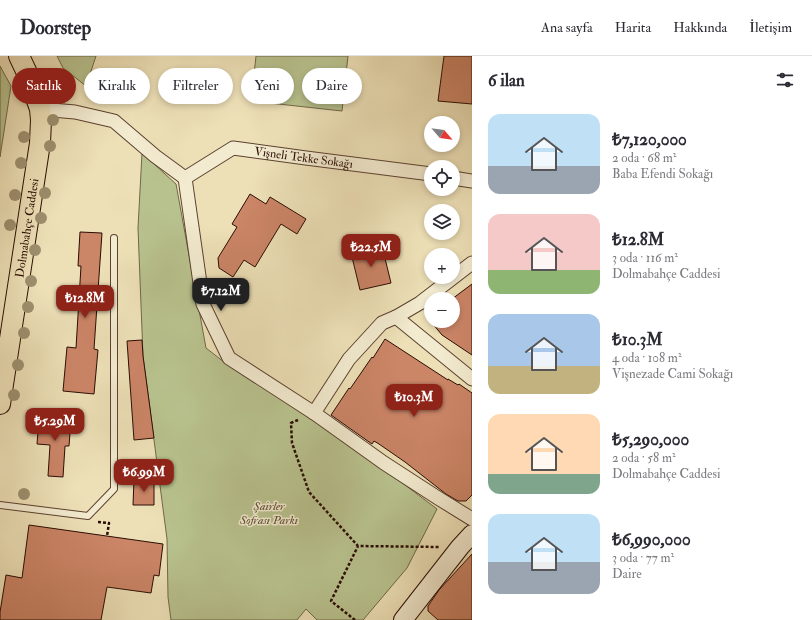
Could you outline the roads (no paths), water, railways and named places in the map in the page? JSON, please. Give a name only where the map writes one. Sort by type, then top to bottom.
[{"type":"main road","name":"Dolmabahçe Caddesi","points":[[0,404],[40,143],[40,109],[28,75],[19,56]]},
{"type":"main road","points":[[405,619],[466,540]]},
{"type":"street","points":[[40,109],[75,112],[114,121],[155,156],[185,178],[203,304],[229,358],[314,413],[384,463],[472,519]]},
{"type":"street","name":"Vişneli Tekke Sokağı","points":[[185,178],[234,148],[424,173]]},
{"type":"street","points":[[460,179],[472,181]]},
{"type":"street","points":[[314,413],[349,359],[382,323],[396,317],[420,303],[472,263]]},
{"type":"street","points":[[396,317],[472,379]]},
{"type":"lane","points":[[0,505],[88,516],[114,489],[114,238]]},
{"type":"park label","name":"Şairler Sofrası Parkı","points":[[269,513]]}]
